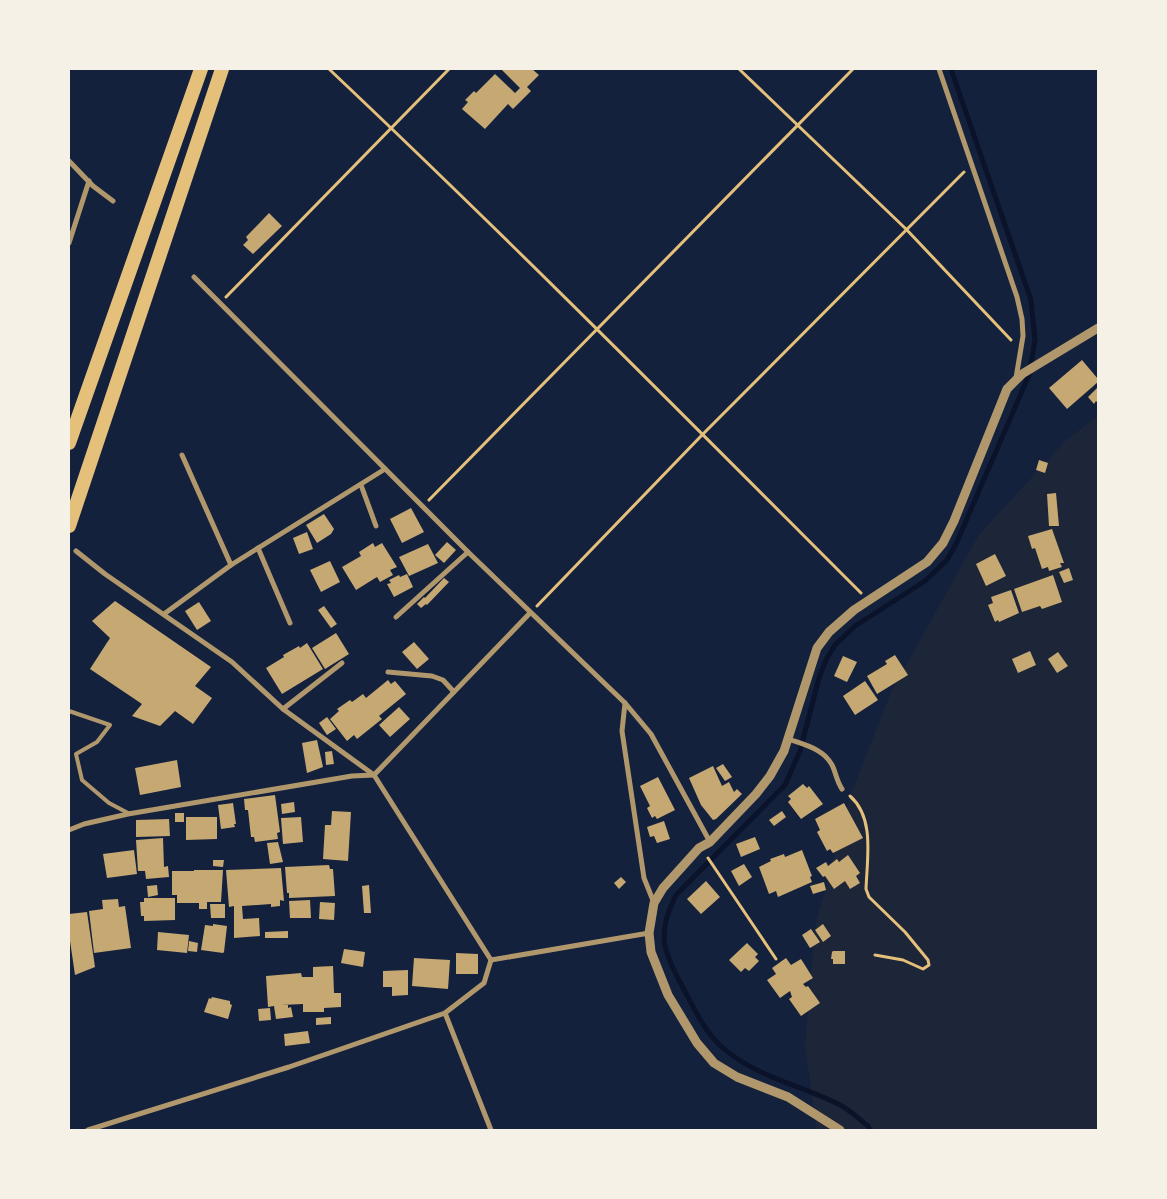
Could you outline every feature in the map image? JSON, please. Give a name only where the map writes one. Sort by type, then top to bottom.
[{"type":"highway","points":[[69,444],[201,69]]},
{"type":"highway","points":[[69,526],[222,69]]},
{"type":"street","points":[[939,69],[1017,297],[1023,336],[1020,350],[1019,376]]},
{"type":"street","points":[[69,161],[113,201]]},
{"type":"street","points":[[69,242],[89,181]]},
{"type":"street","points":[[194,277],[385,470],[625,703],[651,734],[710,842]]},
{"type":"street","points":[[840,1130],[788,1097],[737,1077],[714,1063],[697,1043],[668,995],[651,952],[649,933],[654,903],[663,888],[699,848],[710,842],[756,794],[770,776],[791,740],[817,648],[829,632],[854,610],[927,562],[943,542],[954,521],[1008,389],[1019,376],[1098,328]]},
{"type":"street","points":[[182,455],[231,565]]},
{"type":"street","points":[[164,614],[231,565],[385,470]]},
{"type":"street","points":[[361,485],[376,526]]},
{"type":"street","points":[[258,548],[290,623]]},
{"type":"street","points":[[76,551],[105,574],[232,662],[283,708],[374,775],[491,960],[484,983],[445,1013],[289,1067],[88,1130]]},
{"type":"street","points":[[396,617],[468,552]]},
{"type":"street","points":[[69,830],[84,824],[128,814],[352,776],[374,775],[530,612]]},
{"type":"street","points":[[283,708],[342,663]]},
{"type":"street","points":[[388,672],[432,676],[443,680],[454,692]]},
{"type":"street","points":[[625,703],[622,731],[644,878],[654,903]]},
{"type":"street","points":[[791,740],[808,746],[824,755],[830,761],[842,789]]},
{"type":"street","points":[[491,960],[649,933]]},
{"type":"street","points":[[445,1013],[491,1130]]},
{"type":"lane","points":[[69,711],[110,725],[97,742],[76,754],[82,780],[109,803],[128,814]]},
{"type":"path","points":[[329,69],[392,128],[868,601]]},
{"type":"path","points":[[219,303],[449,69]]},
{"type":"path","points":[[739,69],[906,230],[1020,350]]},
{"type":"path","points":[[422,506],[853,69]]},
{"type":"path","points":[[530,612],[702,434],[972,164]]},
{"type":"path","points":[[842,789],[856,802],[866,820],[866,889],[869,897],[905,932],[928,960],[929,965],[923,969],[903,960],[875,955]]},
{"type":"path","points":[[704,854],[715,866],[776,958]]},
{"type":"shaded area","points":[[1098,416],[1098,1130],[817,1130],[805,1046],[815,927],[851,794],[891,692],[978,536],[1065,441]]},
{"type":"building","points":[[501,69],[532,69],[539,75],[527,87],[531,91],[513,109],[508,104],[485,129],[462,109],[468,102],[465,100],[474,91],[476,93],[495,74],[515,93],[520,88]]},
{"type":"building","points":[[269,213],[282,226],[253,254],[243,245],[248,240],[246,237]]},
{"type":"building","points":[[1082,360],[1098,379],[1098,382],[1067,409],[1049,388]]},
{"type":"building","points":[[1098,387],[1098,403],[1096,401],[1094,404],[1088,397]]},
{"type":"building","points":[[1039,460],[1048,463],[1045,473],[1036,470]]},
{"type":"building","points":[[1056,493],[1059,526],[1049,526],[1047,494]]},
{"type":"building","points":[[411,508],[424,532],[402,543],[390,519]]},
{"type":"building","points":[[324,514],[334,529],[331,534],[317,543],[306,525]]},
{"type":"building","points":[[1052,529],[1064,563],[1060,563],[1062,567],[1049,571],[1048,567],[1042,569],[1035,548],[1032,549],[1028,536]]},
{"type":"building","points":[[307,532],[313,549],[299,554],[293,538]]},
{"type":"building","points":[[447,542],[456,550],[444,563],[435,555]]},
{"type":"building","points":[[373,543],[375,547],[382,543],[397,567],[390,570],[393,575],[380,582],[377,577],[356,590],[342,567],[361,556],[359,552]]},
{"type":"building","points":[[428,544],[438,563],[409,576],[399,557]]},
{"type":"building","points":[[995,554],[1006,576],[986,586],[976,564]]},
{"type":"building","points":[[330,561],[340,582],[321,592],[310,570]]},
{"type":"building","points":[[1069,568],[1073,580],[1064,583],[1059,572]]},
{"type":"building","points":[[407,574],[413,587],[394,597],[387,584],[391,583],[389,580],[399,575],[400,577]]},
{"type":"building","points":[[1053,575],[1062,602],[1042,609],[1040,606],[1022,612],[1014,589]]},
{"type":"building","points":[[444,578],[449,582],[427,605],[421,608],[417,604]]},
{"type":"building","points":[[1011,590],[1019,613],[995,622],[988,605],[993,603],[991,597]]},
{"type":"building","points":[[115,601],[211,667],[195,686],[212,698],[193,724],[175,711],[160,726],[132,716],[142,704],[90,669],[110,638],[92,621]]},
{"type":"building","points":[[199,602],[211,621],[197,630],[185,611]]},
{"type":"building","points":[[324,606],[337,624],[331,628],[318,610]]},
{"type":"building","points":[[336,633],[349,654],[325,669],[312,648]]},
{"type":"building","points":[[414,642],[429,659],[417,669],[402,652]]},
{"type":"building","points":[[307,643],[323,669],[282,694],[266,668],[284,657],[283,655]]},
{"type":"building","points":[[1030,651],[1036,665],[1018,673],[1012,659]]},
{"type":"building","points":[[1058,652],[1068,666],[1057,673],[1048,659]]},
{"type":"building","points":[[895,655],[908,675],[877,694],[867,676],[887,664],[885,661]]},
{"type":"building","points":[[843,656],[857,662],[847,682],[834,676]]},
{"type":"building","points":[[388,680],[391,684],[395,681],[406,694],[379,716],[382,719],[357,739],[354,735],[347,741],[330,719],[339,711],[337,709],[350,700],[352,702],[363,694],[366,698]]},
{"type":"building","points":[[865,681],[878,700],[855,715],[843,696]]},
{"type":"building","points":[[399,707],[410,719],[390,737],[379,725]]},
{"type":"building","points":[[327,717],[336,729],[327,735],[319,723]]},
{"type":"building","points":[[317,740],[323,767],[307,773],[302,743]]},
{"type":"building","points":[[332,751],[334,764],[326,765],[325,752]]},
{"type":"building","points":[[177,760],[181,787],[140,795],[135,768]]},
{"type":"building","points":[[723,764],[732,777],[725,781],[716,768]]},
{"type":"building","points":[[713,766],[722,786],[729,782],[734,792],[737,789],[742,794],[713,820],[701,805],[689,778]]},
{"type":"building","points":[[658,777],[675,810],[657,819],[655,816],[652,818],[647,808],[650,806],[640,786]]},
{"type":"building","points":[[803,784],[807,788],[809,786],[823,804],[801,819],[788,802],[791,799],[788,796]]},
{"type":"building","points":[[275,795],[280,832],[277,833],[278,839],[255,842],[254,837],[251,837],[248,810],[245,810],[244,799]]},
{"type":"building","points":[[294,802],[295,812],[282,814],[281,804]]},
{"type":"building","points":[[233,803],[235,827],[221,829],[218,805]]},
{"type":"building","points":[[844,803],[863,838],[833,853],[830,849],[827,851],[817,832],[820,830],[815,819]]},
{"type":"building","points":[[332,811],[351,812],[348,861],[323,859],[325,825],[331,825]]},
{"type":"building","points":[[782,811],[786,817],[774,826],[769,820]]},
{"type":"building","points":[[175,813],[184,813],[184,822],[175,822]]},
{"type":"building","points":[[186,817],[217,817],[217,839],[186,840]]},
{"type":"building","points":[[301,817],[303,842],[283,844],[281,818]]},
{"type":"building","points":[[169,819],[170,836],[136,837],[136,820]]},
{"type":"building","points":[[664,821],[670,839],[657,843],[654,836],[650,837],[647,827]]},
{"type":"building","points":[[755,837],[760,849],[741,857],[736,844]]},
{"type":"building","points":[[163,838],[164,867],[168,866],[169,877],[146,879],[145,871],[138,871],[136,840]]},
{"type":"building","points":[[278,842],[283,862],[270,864],[267,843]]},
{"type":"building","points":[[134,850],[137,874],[107,878],[103,854]]},
{"type":"building","points":[[802,850],[812,876],[810,877],[812,882],[778,897],[776,891],[769,894],[759,867],[771,861],[770,859],[784,854],[785,857]]},
{"type":"building","points":[[848,855],[860,873],[856,876],[860,883],[850,889],[845,881],[834,889],[825,876],[823,877],[816,868],[826,862],[828,866],[837,859],[839,862]]},
{"type":"building","points":[[213,860],[224,860],[223,867],[213,866]]},
{"type":"building","points":[[744,864],[752,877],[739,886],[731,871]]},
{"type":"building","points":[[329,865],[330,869],[333,869],[335,896],[289,898],[285,867]]},
{"type":"building","points":[[281,868],[284,901],[280,900],[280,906],[271,907],[271,904],[242,906],[243,919],[259,918],[260,936],[234,938],[234,906],[229,907],[226,870]]},
{"type":"building","points":[[223,870],[221,902],[207,902],[207,909],[199,909],[199,903],[177,903],[177,895],[172,895],[172,871]]},
{"type":"building","points":[[621,877],[626,882],[619,889],[614,883]]},
{"type":"building","points":[[706,881],[720,897],[701,914],[687,899]]},
{"type":"building","points":[[824,882],[826,890],[813,894],[810,886]]},
{"type":"building","points":[[157,885],[158,895],[148,897],[147,886]]},
{"type":"building","points":[[369,885],[371,913],[364,913],[362,886]]},
{"type":"building","points":[[144,898],[175,898],[175,920],[144,921],[144,916],[141,916],[140,902],[144,902]]},
{"type":"building","points":[[118,899],[119,907],[125,906],[131,948],[94,953],[89,911],[103,909],[102,900]]},
{"type":"building","points":[[310,900],[311,918],[290,918],[289,901]]},
{"type":"building","points":[[320,902],[335,903],[334,920],[319,919]]},
{"type":"building","points":[[210,904],[225,904],[225,918],[211,918]]},
{"type":"building","points":[[87,912],[95,967],[75,975],[69,934],[69,914]]},
{"type":"building","points":[[213,924],[227,926],[223,953],[201,950],[205,925],[213,926]]},
{"type":"building","points":[[823,924],[831,936],[823,942],[815,930]]},
{"type":"building","points":[[811,929],[820,942],[810,948],[802,935]]},
{"type":"building","points":[[288,931],[288,938],[265,938],[265,932]]},
{"type":"building","points":[[158,932],[189,935],[187,953],[157,950]]},
{"type":"building","points":[[189,941],[198,943],[197,952],[188,951]]},
{"type":"building","points":[[747,943],[758,954],[755,957],[759,961],[749,971],[745,968],[741,972],[729,960]]},
{"type":"building","points":[[344,949],[365,952],[363,967],[341,963]]},
{"type":"building","points":[[833,951],[845,951],[845,964],[833,964],[833,959],[831,959]]},
{"type":"building","points":[[456,953],[478,954],[478,974],[456,974]]},
{"type":"building","points":[[414,958],[450,960],[448,989],[412,986]]},
{"type":"building","points":[[786,958],[791,965],[801,959],[813,978],[803,984],[806,987],[808,986],[820,1003],[801,1016],[789,999],[792,997],[790,991],[780,998],[767,980],[776,974],[772,968]]},
{"type":"building","points":[[333,966],[334,993],[341,993],[341,1007],[324,1008],[324,1012],[303,1012],[303,1004],[281,1005],[288,1005],[288,1008],[291,1007],[293,1017],[276,1019],[274,1006],[268,1007],[266,976],[301,973],[302,977],[313,977],[313,967]]},
{"type":"building","points":[[408,970],[408,995],[392,996],[392,987],[383,987],[383,971]]},
{"type":"building","points":[[212,997],[230,1001],[232,1005],[228,1019],[204,1012],[209,998],[211,999]]},
{"type":"building","points":[[270,1008],[271,1020],[259,1021],[258,1009]]},
{"type":"building","points":[[331,1017],[331,1024],[316,1025],[316,1018]]},
{"type":"building","points":[[308,1031],[310,1043],[285,1046],[284,1034]]},
{"type":"waterway","points":[[870,1130],[868,1126],[842,1106],[763,1073],[722,1047],[704,1025],[675,972],[666,950],[664,930],[676,895],[785,785],[800,751],[819,678],[826,660],[835,645],[855,626],[925,581],[947,560],[956,544],[1029,375],[1035,340],[1031,300],[951,69]]}]
